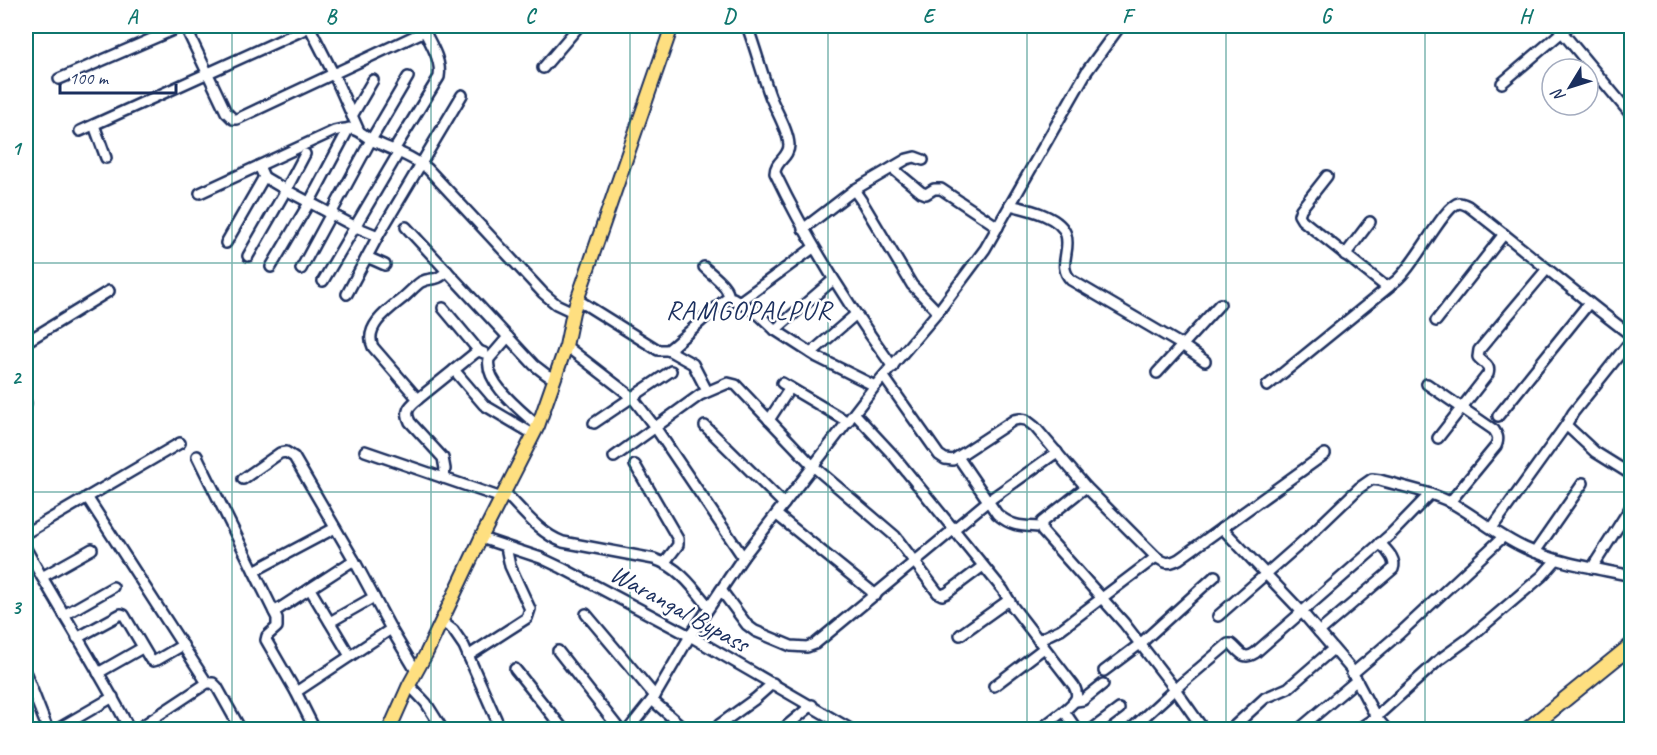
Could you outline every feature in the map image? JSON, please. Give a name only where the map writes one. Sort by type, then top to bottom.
[{"type":"highway","points":[[1527,729],[1632,645]]},
{"type":"main road","points":[[391,728],[409,685],[536,430],[672,26]]},
{"type":"street","points":[[59,79],[184,26],[226,112],[232,119],[237,119],[334,75],[424,28],[439,61],[441,69],[439,77],[356,227],[323,281]]},
{"type":"street","points":[[80,131],[310,26],[352,116],[354,130],[271,267]]},
{"type":"street","points":[[543,68],[579,26]]},
{"type":"street","points":[[747,26],[769,94],[787,138],[788,151],[777,163],[775,173],[813,248],[855,315],[893,367]]},
{"type":"street","points":[[628,729],[653,698],[690,636],[743,557],[875,386],[938,312],[985,249],[1087,71],[1120,26]]},
{"type":"street","points":[[1502,83],[1563,28],[1632,116]]},
{"type":"street","points":[[301,269],[408,77]]},
{"type":"street","points":[[352,116],[373,80]]},
{"type":"street","points":[[347,294],[378,236],[462,95]]},
{"type":"street","points":[[94,125],[106,158]]},
{"type":"street","points":[[200,193],[334,131],[342,128],[354,130],[421,163],[428,169],[543,293],[556,304],[576,306],[658,350],[668,350],[693,364],[707,391]]},
{"type":"street","points":[[248,256],[304,154]]},
{"type":"street","points":[[803,229],[854,190],[892,168],[912,157],[923,160]]},
{"type":"street","points":[[260,166],[264,177],[309,203],[378,236]]},
{"type":"street","points":[[892,168],[921,192],[926,194],[934,189],[940,189],[998,227]]},
{"type":"street","points":[[1327,176],[1301,209],[1299,215],[1302,220],[1380,284],[1390,286]]},
{"type":"street","points":[[226,243],[264,177]]},
{"type":"street","points":[[854,190],[912,285],[938,312]]},
{"type":"street","points":[[1267,386],[1393,285],[1454,206],[1459,203],[1468,206],[1632,337],[1573,413],[1492,528]]},
{"type":"street","points":[[1010,205],[1037,212],[1061,226],[1066,234],[1064,269],[1071,280],[1205,361]]},
{"type":"street","points":[[1345,255],[1370,222]]},
{"type":"street","points":[[406,227],[540,370],[555,378]]},
{"type":"street","points":[[1436,321],[1504,234]]},
{"type":"street","points":[[668,350],[734,300],[813,248]]},
{"type":"street","points":[[367,257],[385,265]]},
{"type":"street","points":[[704,267],[725,286],[734,300],[757,314],[775,330],[817,357],[875,386]]},
{"type":"street","points":[[1438,438],[1489,370],[1478,357],[1479,350],[1547,269]]},
{"type":"street","points":[[418,399],[373,347],[370,338],[382,315],[422,281],[441,278],[447,271]]},
{"type":"street","points":[[775,330],[833,280]]},
{"type":"street","points":[[26,342],[109,291]]},
{"type":"street","points":[[1498,416],[1589,303]]},
{"type":"street","points":[[1157,373],[1220,304]]},
{"type":"street","points":[[443,308],[479,351],[492,355]]},
{"type":"street","points":[[811,352],[855,315]]},
{"type":"street","points":[[508,337],[489,359],[489,370],[502,393],[536,430]]},
{"type":"street","points":[[566,346],[632,397],[743,557]]},
{"type":"street","points":[[443,478],[445,469],[443,458],[410,422],[407,412],[418,399],[479,351]]},
{"type":"street","points":[[454,370],[484,405],[536,430]]},
{"type":"street","points":[[594,423],[671,371]]},
{"type":"street","points":[[884,377],[939,455],[945,459],[958,457],[1014,420],[1026,420],[1035,426],[1086,487],[1155,557],[1167,564],[1172,563],[1222,528],[1324,454]]},
{"type":"street","points":[[614,457],[707,391],[732,383],[813,466],[902,542],[934,588],[942,595],[983,566]]},
{"type":"street","points":[[1427,384],[1498,435],[1496,446],[1450,502]]},
{"type":"street","points":[[770,420],[786,386],[848,422]]},
{"type":"street","points":[[855,414],[894,456],[1003,590],[1008,600],[1074,686],[1076,701]]},
{"type":"street","points":[[1566,425],[1595,452],[1632,475]]},
{"type":"street","points":[[705,426],[784,504]]},
{"type":"street","points":[[26,533],[180,443]]},
{"type":"street","points":[[365,452],[503,496],[552,538],[664,562],[678,571],[709,607]]},
{"type":"street","points":[[721,590],[747,625],[765,635],[798,647],[815,644],[988,501],[1057,452]]},
{"type":"street","points":[[243,479],[280,453],[291,454],[416,671]]},
{"type":"street","points":[[197,456],[274,612],[277,627],[267,636],[266,640],[315,729]]},
{"type":"street","points":[[958,457],[997,514],[1012,525],[1041,527]]},
{"type":"street","points":[[635,465],[678,539],[678,545],[664,562]]},
{"type":"street","points":[[1218,616],[1371,479],[1430,494],[1450,502],[1503,537],[1556,560],[1632,576]]},
{"type":"street","points":[[1535,552],[1583,483]]},
{"type":"street","points":[[1086,487],[1042,522],[1041,527],[1045,537],[1124,623],[1204,729]]},
{"type":"street","points":[[1133,729],[1175,689],[1228,644],[1244,656],[1252,655],[1380,543],[1430,494]]},
{"type":"street","points":[[87,497],[207,683]]},
{"type":"street","points":[[1592,568],[1632,505]]},
{"type":"street","points":[[777,515],[876,595]]},
{"type":"street","points":[[254,571],[335,528]]},
{"type":"street","points":[[1222,528],[1301,611],[1350,668],[1376,717],[1387,729]]},
{"type":"street","points":[[1298,729],[1503,537]]},
{"type":"street","name":"Warangal Bypass","points":[[481,538],[555,565],[690,636],[852,729]]},
{"type":"street","points":[[1319,632],[1395,566],[1394,561],[1380,543]]},
{"type":"street","points":[[468,656],[527,618],[530,613],[510,566],[506,547]]},
{"type":"street","points":[[26,549],[130,729]]},
{"type":"street","points":[[42,577],[92,549]]},
{"type":"street","points":[[994,686],[1041,644],[1155,557]]},
{"type":"street","points":[[274,612],[354,560]]},
{"type":"street","points":[[1358,729],[1376,717],[1439,660],[1468,639],[1542,576],[1556,560]]},
{"type":"street","points":[[26,572],[35,566]]},
{"type":"street","points":[[1104,671],[1140,644],[1215,576]]},
{"type":"street","points":[[63,615],[113,587]]},
{"type":"street","points":[[310,588],[350,656]]},
{"type":"street","points":[[330,622],[374,597]]},
{"type":"street","points":[[960,635],[1008,600]]},
{"type":"street","points":[[77,638],[121,614],[124,615],[147,657],[153,661],[183,645]]},
{"type":"street","points":[[586,614],[653,698],[686,729]]},
{"type":"street","points":[[441,621],[458,636],[501,729]]},
{"type":"street","points":[[296,692],[391,629]]},
{"type":"street","points":[[98,673],[142,648]]},
{"type":"street","points":[[1230,729],[1265,698],[1288,688],[1333,650]]},
{"type":"street","points":[[558,651],[620,729]]},
{"type":"street","points":[[515,669],[564,729]]},
{"type":"street","points":[[26,674],[48,729]]},
{"type":"street","points":[[136,729],[207,683],[213,683],[217,687],[241,729]]},
{"type":"street","points":[[719,725],[773,683]]},
{"type":"street","points":[[1039,729],[1103,684]]},
{"type":"street","points":[[409,685],[426,703],[443,729]]},
{"type":"street","points":[[56,729],[113,697]]},
{"type":"street","points":[[782,729],[812,705]]},
{"type":"street","points":[[1091,729],[1119,709]]},
{"type":"street","points":[[1064,711],[1077,729]]},
{"type":"district","name":"RAMGOPALPUR","points":[[749,310]]}]
